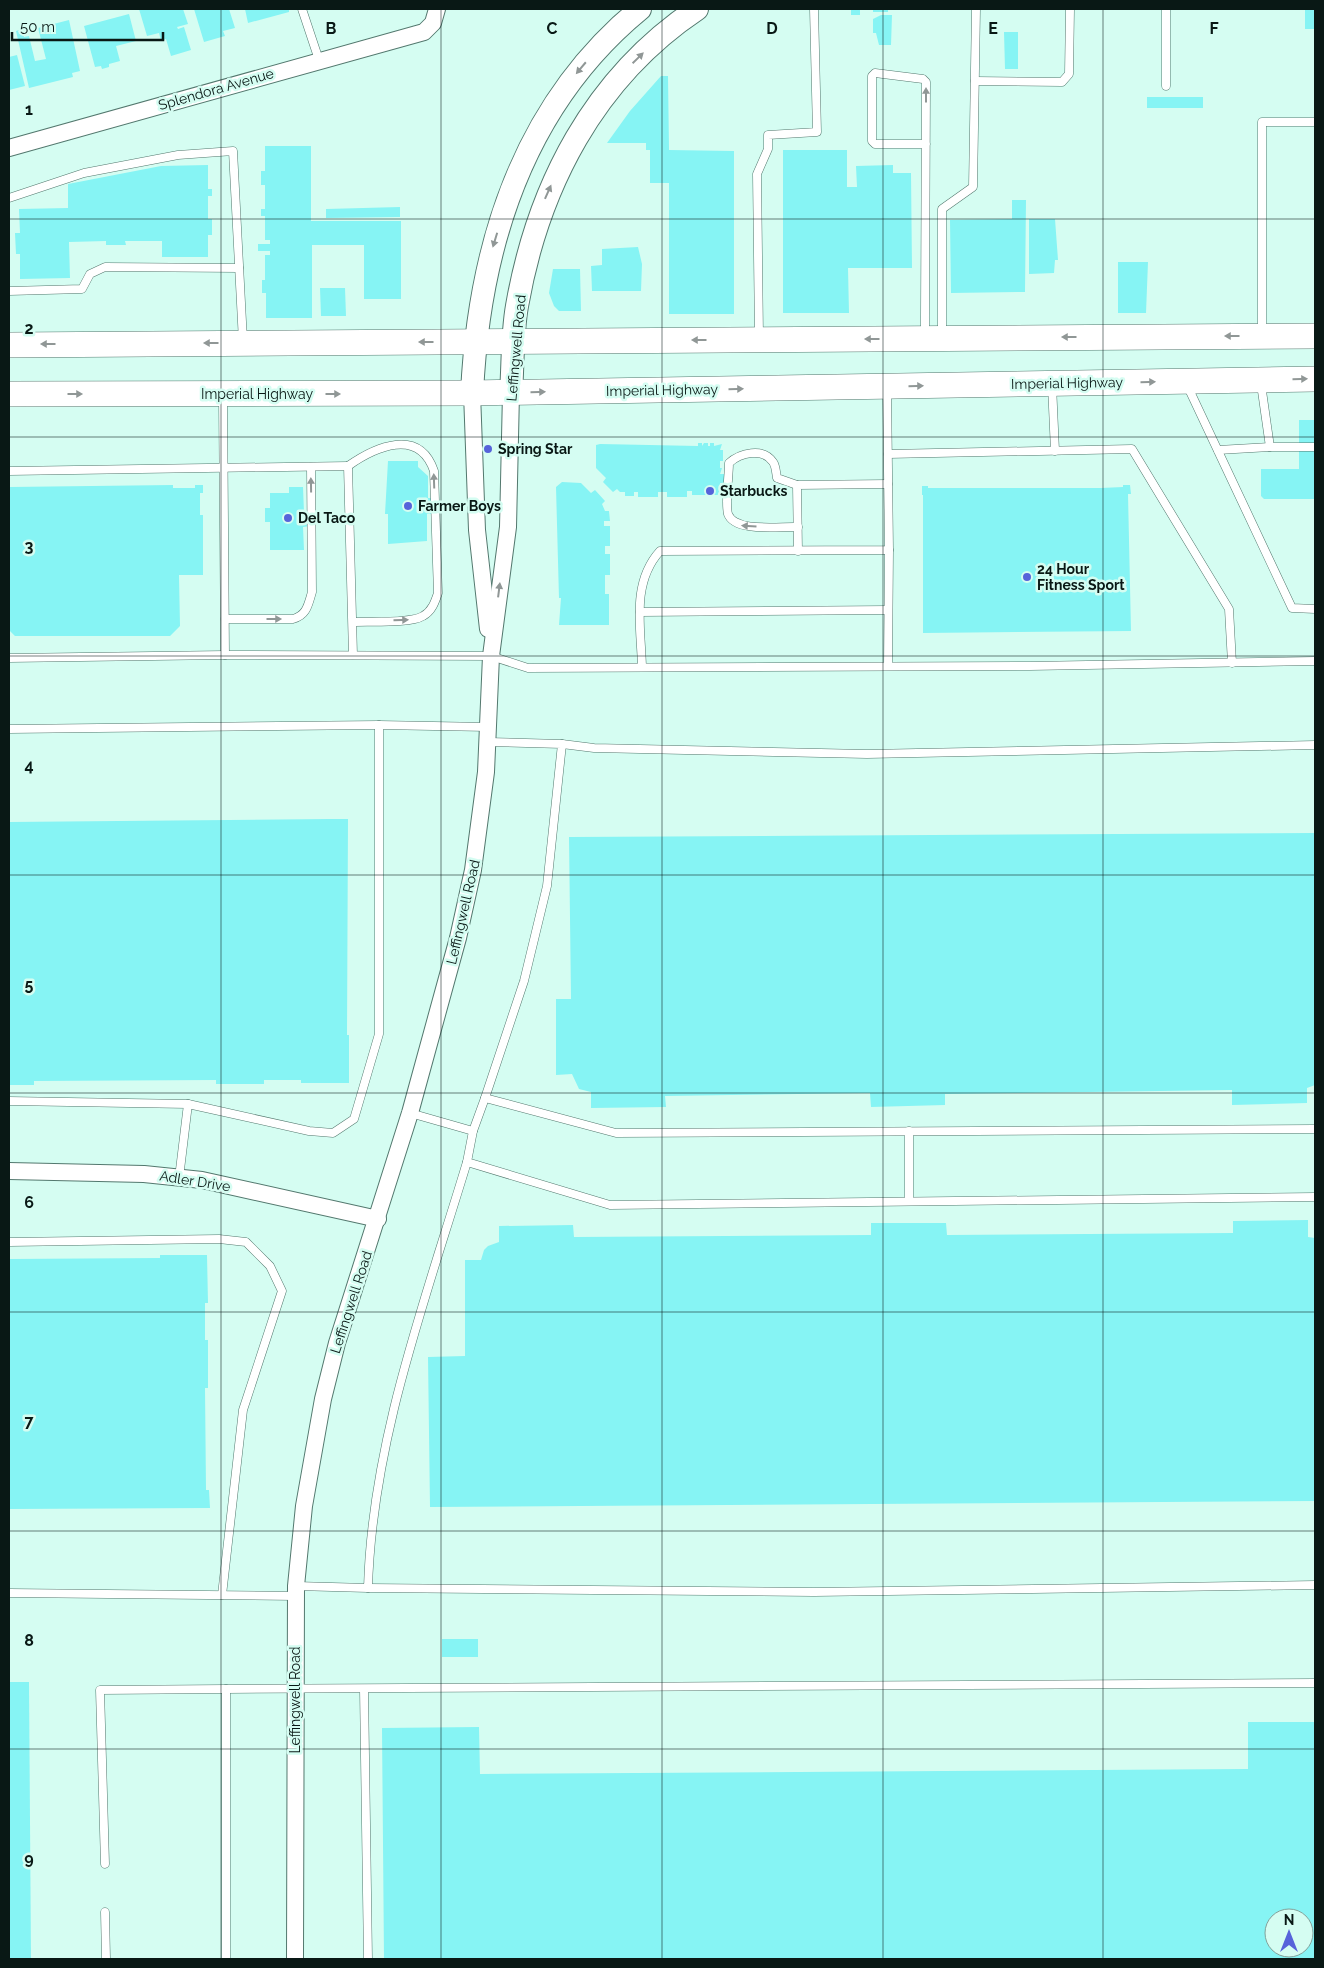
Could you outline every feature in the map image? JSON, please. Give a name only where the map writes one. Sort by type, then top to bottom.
[{"type":"main road","name":"Leffingwell Road","points":[[472,394],[474,342],[480,305],[494,243],[517,173],[539,129],[568,83],[590,58],[640,9]]},
{"type":"main road","name":"Leffingwell Road","points":[[511,393],[517,308],[532,238],[542,205],[560,166],[615,82],[658,40],[698,9]]},
{"type":"main road","points":[[9,344],[1315,336]]},
{"type":"main road","name":"Imperial Highway","points":[[9,394],[472,394],[1315,379]]},
{"type":"street","name":"Splendora Avenue","points":[[9,148],[424,32],[433,23],[437,9]]},
{"type":"street","name":"Leffingwell Road","points":[[295,1959],[294,1690],[296,1591],[304,1506],[323,1399],[337,1343],[378,1219],[410,1113],[458,938],[473,870],[484,801],[489,734],[491,656],[508,527],[511,393]]},
{"type":"street","name":"Leffingwell Road","points":[[472,394],[477,530],[491,656]]},
{"type":"street","name":"Adler Drive","points":[[9,1171],[144,1174],[202,1180],[378,1219]]},
{"type":"lane","points":[[302,9],[319,60]]},
{"type":"lane","points":[[759,340],[757,174],[768,149],[768,135],[817,132],[814,9]]},
{"type":"lane","points":[[934,338],[942,209],[973,187],[976,9]]},
{"type":"lane","points":[[975,81],[1062,82],[1069,74],[1070,9]]},
{"type":"lane","points":[[1166,9],[1166,86]]},
{"type":"lane","points":[[926,144],[875,144],[872,140],[872,76],[875,73],[923,79],[926,82],[926,144],[934,338]]},
{"type":"lane","points":[[1262,336],[1262,122],[1315,122]]},
{"type":"lane","points":[[9,198],[84,172],[178,155],[233,151],[243,343]]},
{"type":"lane","points":[[9,291],[82,289],[90,274],[105,266],[239,268]]},
{"type":"lane","points":[[1260,380],[1270,447]]},
{"type":"lane","points":[[1185,381],[1292,608],[1315,609]]},
{"type":"lane","points":[[1052,383],[1055,451]]},
{"type":"lane","points":[[887,386],[888,666]]},
{"type":"lane","points":[[223,394],[225,654]]},
{"type":"lane","points":[[9,471],[348,466],[366,453],[400,444],[416,446],[431,462],[434,471],[438,593],[433,607],[423,616],[412,620],[353,622]]},
{"type":"lane","points":[[1218,450],[1315,447]]},
{"type":"lane","points":[[888,454],[1132,449],[1229,609],[1232,663]]},
{"type":"lane","points":[[798,526],[743,526],[734,522],[728,513],[730,462],[738,455],[755,453],[768,456],[774,464],[777,478],[797,485],[888,484]]},
{"type":"lane","points":[[348,466],[354,655]]},
{"type":"lane","points":[[225,619],[293,620],[302,616],[308,608],[312,592],[311,467]]},
{"type":"lane","points":[[797,485],[798,551]]},
{"type":"lane","points":[[642,667],[640,593],[649,564],[660,552],[889,550]]},
{"type":"lane","points":[[640,612],[888,610]]},
{"type":"lane","points":[[9,658],[225,654],[491,656],[528,668],[1315,661]]},
{"type":"lane","points":[[9,1101],[188,1104],[309,1132],[333,1134],[354,1119],[379,1034],[379,725]]},
{"type":"lane","points":[[9,729],[379,725],[489,734],[594,748],[867,754],[1315,745]]},
{"type":"lane","points":[[368,1588],[369,1558],[377,1490],[406,1366],[467,1162],[473,1131],[524,981],[547,886],[562,744]]},
{"type":"lane","points":[[485,1098],[616,1133],[1315,1129]]},
{"type":"lane","points":[[179,1178],[188,1104]]},
{"type":"lane","points":[[410,1113],[473,1131]]},
{"type":"lane","points":[[909,1132],[910,1202]]},
{"type":"lane","points":[[467,1162],[610,1204],[1315,1197]]},
{"type":"lane","points":[[9,1242],[219,1239],[246,1242],[270,1266],[282,1291],[243,1410],[222,1595]]},
{"type":"lane","points":[[9,1593],[222,1595],[368,1588],[814,1592],[1315,1585]]},
{"type":"lane","points":[[105,1864],[100,1690],[1315,1683]]},
{"type":"lane","points":[[226,1689],[226,1959]]},
{"type":"lane","points":[[364,1689],[368,1959]]},
{"type":"lane","points":[[105,1912],[106,1959]]},
{"type":"building","points":[[139,9],[183,9],[188,24],[177,27],[178,29],[184,27],[191,50],[171,56],[166,39],[161,41],[159,33],[147,36]]},
{"type":"building","points":[[194,9],[229,9],[235,28],[223,31],[225,36],[204,42]]},
{"type":"building","points":[[245,9],[289,9],[289,12],[248,23]]},
{"type":"building","points":[[851,9],[860,9],[860,15],[851,15]]},
{"type":"building","points":[[873,9],[888,9],[888,12],[873,12]]},
{"type":"building","points":[[1305,9],[1315,9],[1315,29],[1305,29]]},
{"type":"building","points":[[129,14],[136,41],[116,46],[120,61],[109,64],[109,67],[102,69],[101,66],[95,67],[84,26]]},
{"type":"building","points":[[881,15],[892,15],[891,45],[879,45],[876,33],[873,33],[873,19]]},
{"type":"building","points":[[69,20],[80,71],[72,73],[73,77],[29,88],[16,31],[22,29],[24,37],[29,36],[35,61],[46,59],[38,28]]},
{"type":"building","points":[[1004,32],[1018,32],[1018,69],[1005,69]]},
{"type":"building","points":[[17,55],[25,86],[9,90],[9,57]]},
{"type":"building","points":[[661,76],[668,76],[669,150],[734,151],[734,314],[669,314],[669,183],[650,183],[650,150],[646,150],[646,143],[607,143],[630,111]]},
{"type":"building","points":[[1147,97],[1203,97],[1203,108],[1147,108]]},
{"type":"building","points":[[265,146],[311,146],[311,221],[401,221],[401,299],[364,299],[364,245],[312,245],[312,318],[266,318],[266,293],[262,293],[262,280],[265,280],[265,255],[270,255],[270,251],[258,251],[258,244],[270,244],[270,240],[265,240],[265,216],[261,216],[261,209],[265,209],[265,185],[261,185],[261,171],[265,171]]},
{"type":"building","points":[[783,150],[847,150],[847,187],[857,187],[856,166],[893,165],[893,173],[911,173],[912,268],[848,268],[849,313],[783,313]]},
{"type":"building","points":[[208,165],[208,189],[212,189],[212,196],[208,196],[208,219],[212,219],[212,235],[208,235],[208,257],[162,257],[162,241],[125,241],[126,245],[106,245],[106,241],[69,242],[70,278],[20,279],[20,254],[16,254],[15,233],[20,233],[19,209],[68,208],[68,184],[161,166]]},
{"type":"building","points":[[1012,200],[1026,200],[1025,292],[951,293],[950,220],[1012,219]]},
{"type":"building","points":[[400,207],[400,217],[326,218],[326,209]]},
{"type":"building","points":[[1029,219],[1055,219],[1058,260],[1055,260],[1054,273],[1029,274]]},
{"type":"building","points":[[638,247],[642,264],[641,291],[592,291],[591,266],[602,265],[602,249]]},
{"type":"building","points":[[1118,262],[1148,262],[1146,313],[1118,313]]},
{"type":"building","points":[[553,269],[580,269],[581,311],[559,311],[554,306],[549,293]]},
{"type":"building","points":[[320,288],[345,288],[346,316],[321,316]]},
{"type":"building","points":[[1299,420],[1315,420],[1315,499],[1264,499],[1261,496],[1261,469],[1299,469]]},
{"type":"building","points":[[698,443],[702,443],[702,446],[704,443],[708,443],[708,446],[710,446],[710,443],[714,443],[714,446],[722,444],[720,450],[723,450],[723,461],[720,461],[720,468],[722,468],[720,474],[727,474],[727,483],[720,483],[722,495],[692,495],[692,491],[687,491],[687,497],[667,497],[667,492],[658,492],[658,497],[638,497],[638,492],[634,492],[634,496],[625,496],[625,492],[620,492],[617,489],[613,492],[603,482],[606,478],[596,468],[596,445],[600,444],[698,446]]},
{"type":"building","name":"Farmer Boys","points":[[388,461],[418,461],[418,467],[428,476],[428,498],[431,498],[431,514],[427,514],[427,541],[388,544],[388,514],[385,514]]},
{"type":"building","points":[[562,482],[581,483],[591,493],[595,490],[605,501],[602,504],[605,511],[609,511],[610,521],[604,521],[604,526],[610,526],[610,546],[605,546],[605,554],[610,554],[610,575],[605,575],[605,594],[609,594],[609,625],[559,625],[561,598],[559,598],[556,487]]},
{"type":"building","points":[[173,485],[173,488],[195,488],[195,485],[203,485],[203,493],[200,493],[200,515],[203,515],[203,575],[179,575],[180,626],[170,636],[15,636],[9,630],[10,487]]},
{"type":"building","name":"24 Hour Fitness Sport","points":[[1123,485],[1130,485],[1131,494],[1128,494],[1131,631],[923,633],[922,486],[928,486],[928,488],[1101,488],[1123,487]]},
{"type":"building","name":"Del Taco","points":[[289,487],[303,487],[304,512],[310,513],[310,526],[303,527],[304,550],[270,550],[270,522],[265,522],[265,508],[270,508],[270,493],[289,493]]},
{"type":"building","points":[[348,819],[347,1035],[349,1035],[349,1083],[301,1083],[301,1080],[264,1080],[264,1084],[216,1084],[216,1080],[34,1081],[34,1085],[9,1085],[9,822]]},
{"type":"building","points":[[1315,833],[1315,1085],[1307,1088],[1307,1103],[1232,1105],[1232,1090],[945,1094],[945,1105],[871,1107],[870,1093],[665,1096],[666,1107],[591,1108],[591,1092],[579,1089],[572,1074],[556,1075],[556,999],[571,999],[569,837]]},
{"type":"building","points":[[1308,1220],[1308,1237],[1315,1238],[1315,1501],[430,1507],[428,1357],[465,1356],[465,1260],[481,1260],[484,1250],[488,1246],[499,1242],[499,1226],[573,1225],[574,1237],[871,1235],[871,1223],[946,1223],[947,1235],[1233,1233],[1233,1221]]},
{"type":"building","points":[[160,1255],[207,1255],[208,1303],[205,1303],[205,1340],[208,1340],[208,1388],[205,1388],[206,1490],[209,1490],[210,1508],[9,1509],[9,1259],[160,1258]]},
{"type":"building","points":[[442,1639],[478,1639],[478,1657],[442,1657]]},
{"type":"building","points":[[9,1682],[29,1682],[31,1959],[9,1959]]},
{"type":"building","points":[[1248,1722],[1315,1722],[1315,1959],[384,1959],[382,1728],[479,1727],[480,1774],[1248,1769]]},
{"type":"place","name":"Spring Star","points":[[488,449]]},
{"type":"place","name":"Starbucks","points":[[710,491]]},
{"type":"place","name":"Farmer Boys","points":[[408,506]]},
{"type":"place","name":"Del Taco","points":[[288,518]]},
{"type":"place","name":"24 Hour Fitness Sport","points":[[1027,577]]}]
